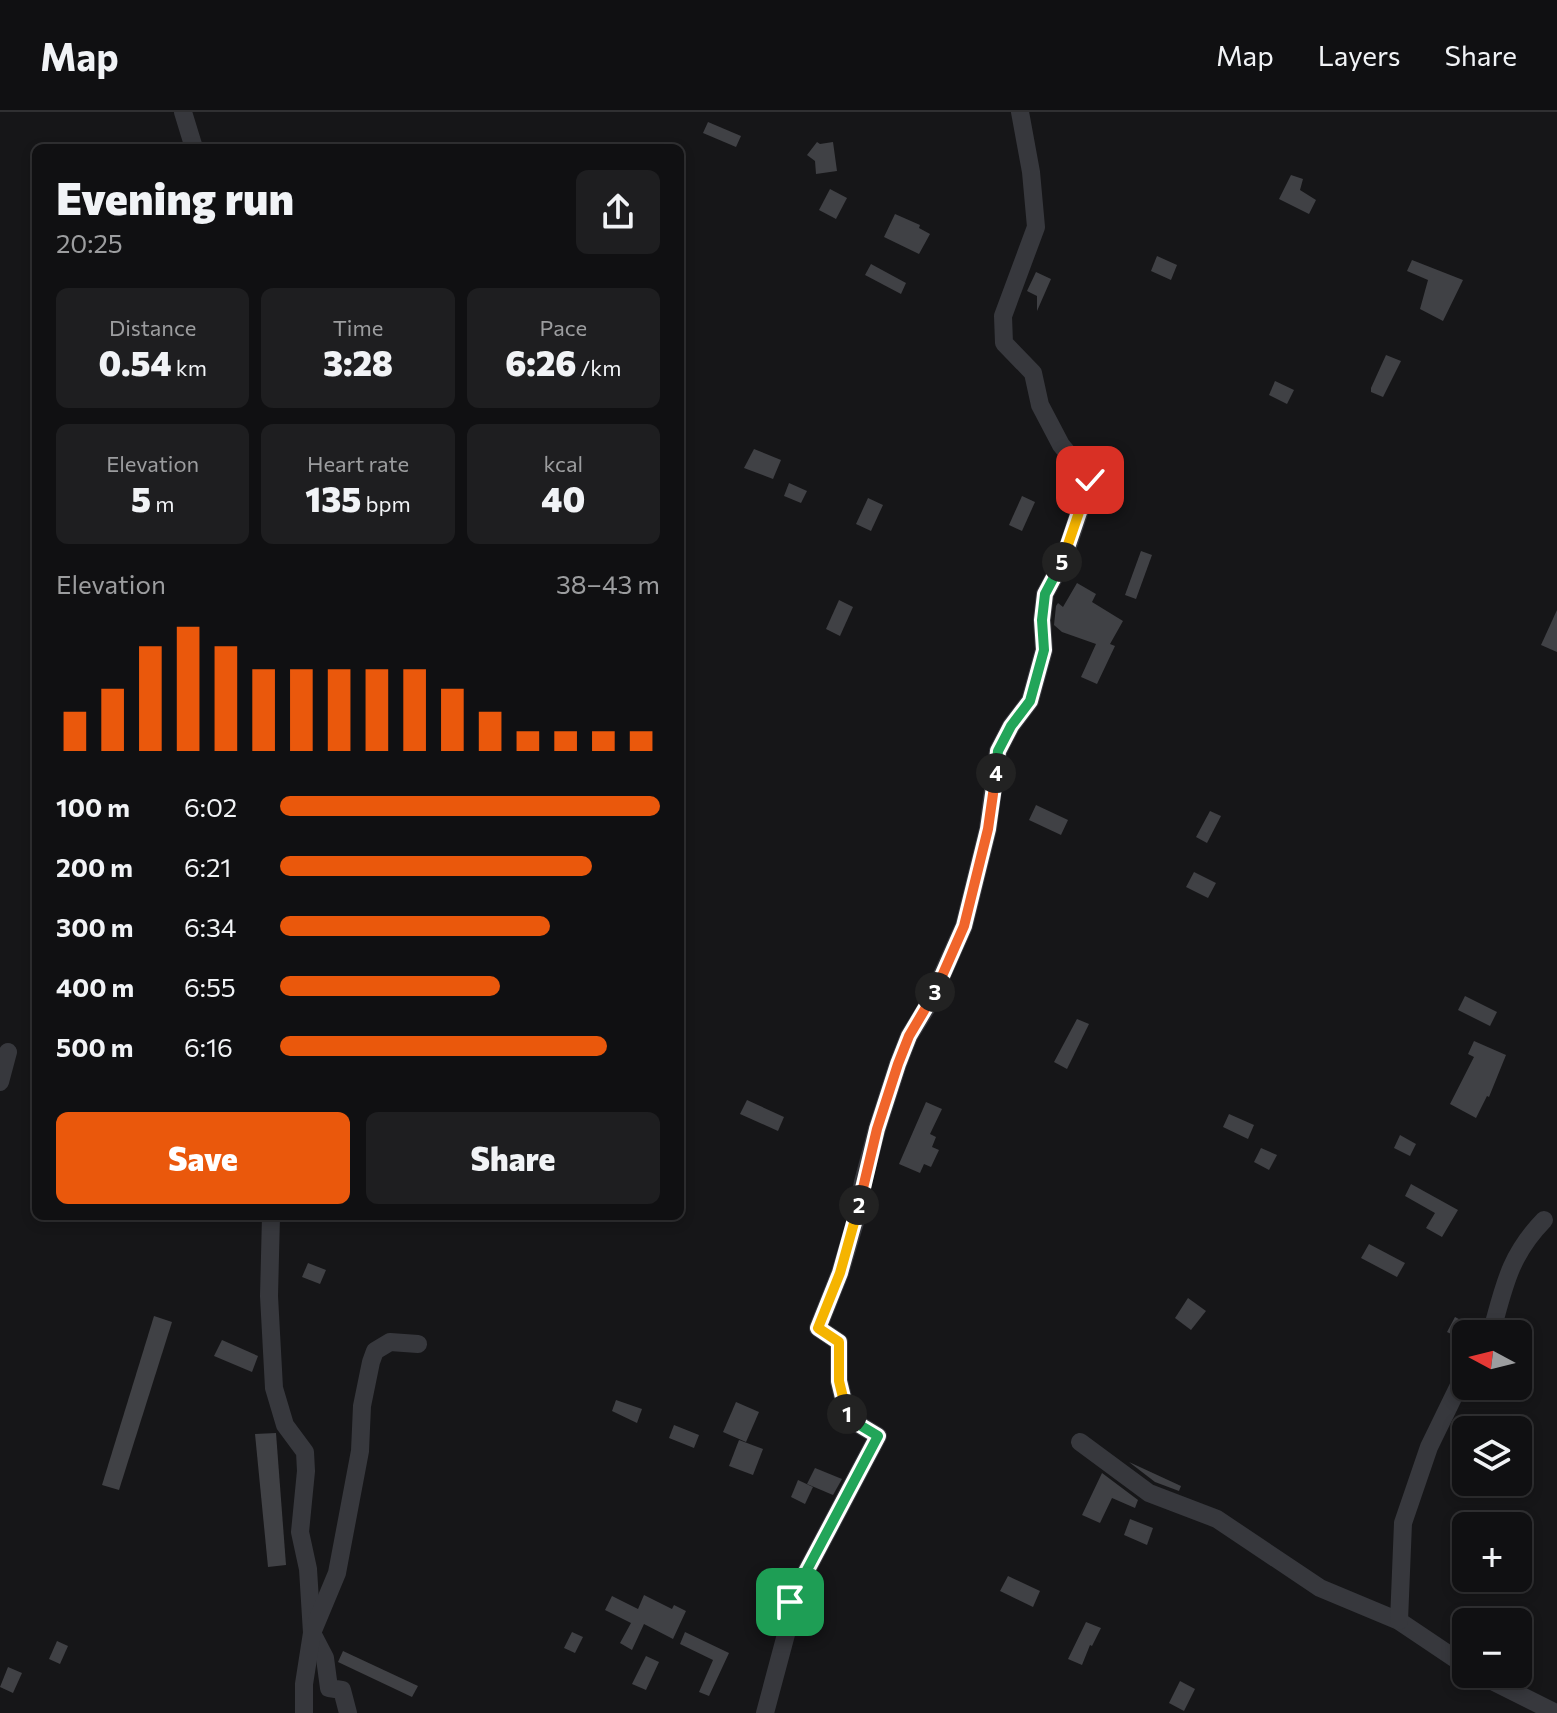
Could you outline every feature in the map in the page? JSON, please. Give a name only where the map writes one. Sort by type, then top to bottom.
[{"type":"street","points":[[183,112],[193,144]]},
{"type":"street","points":[[765,1713],[792,1612],[790,1602],[878,1436],[848,1418],[839,1381],[839,1342],[818,1328],[848,1246],[863,1182],[898,1064],[964,926],[988,829],[998,751],[1011,726],[1030,701],[1044,650],[1042,620],[1045,594],[1063,561],[1090,480],[1061,445],[1040,405],[1033,373],[1004,343],[1003,316],[1036,227],[1031,172],[1020,112]]},
{"type":"street","points":[[0,1082],[8,1052]]},
{"type":"street","points":[[271,1220],[269,1296],[274,1388],[285,1425],[305,1452],[300,1532],[308,1569],[312,1633],[304,1684],[304,1713]]},
{"type":"street","points":[[1495,1320],[1514,1257],[1544,1220]]},
{"type":"street","points":[[312,1633],[337,1573],[360,1451],[362,1406],[375,1351],[390,1342],[418,1344]]},
{"type":"street","points":[[1399,1621],[1403,1523],[1429,1447],[1452,1400]]},
{"type":"street","points":[[1080,1442],[1149,1493],[1217,1519],[1320,1588],[1399,1621],[1452,1657]]},
{"type":"street","points":[[312,1633],[325,1658],[329,1688],[342,1690],[348,1713]]},
{"type":"street","points":[[1506,1688],[1556,1713]]},
{"type":"building","points":[[708,122],[741,136],[736,147],[703,133]]},
{"type":"building","points":[[817,142],[833,142],[837,171],[816,174],[815,161],[807,155]]},
{"type":"building","points":[[1291,175],[1303,179],[1300,190],[1316,200],[1309,214],[1279,199]]},
{"type":"building","points":[[830,189],[847,198],[836,219],[819,210]]},
{"type":"building","points":[[895,214],[920,225],[919,228],[930,234],[919,254],[884,237]]},
{"type":"building","points":[[1157,256],[1177,265],[1171,280],[1151,271]]},
{"type":"building","points":[[1412,260],[1463,280],[1443,321],[1420,309],[1428,280],[1407,271]]},
{"type":"building","points":[[871,264],[906,283],[901,294],[865,275]]},
{"type":"building","points":[[1036,272],[1051,279],[1037,311],[1037,296],[1027,291]]},
{"type":"building","points":[[1386,355],[1401,361],[1383,397],[1371,392],[1371,388]]},
{"type":"building","points":[[1275,381],[1294,390],[1287,404],[1269,395]]},
{"type":"building","points":[[754,449],[781,460],[773,479],[744,468]]},
{"type":"building","points":[[789,483],[807,491],[801,503],[784,496]]},
{"type":"building","points":[[1022,496],[1035,502],[1022,531],[1009,525]]},
{"type":"building","points":[[868,498],[883,505],[871,531],[856,524]]},
{"type":"building","points":[[1141,551],[1152,555],[1136,599],[1125,595]]},
{"type":"building","points":[[1077,583],[1096,594],[1092,602],[1123,621],[1110,644],[1115,646],[1097,684],[1081,677],[1096,644],[1062,632],[1054,625],[1056,606],[1058,603],[1063,607]]},
{"type":"building","points":[[839,600],[853,607],[840,636],[826,629]]},
{"type":"building","points":[[1557,610],[1557,652],[1541,645]]},
{"type":"building","points":[[1036,805],[1068,820],[1061,835],[1029,820]]},
{"type":"building","points":[[1210,811],[1221,816],[1207,843],[1196,837]]},
{"type":"building","points":[[1194,872],[1216,883],[1208,898],[1186,887]]},
{"type":"building","points":[[1465,996],[1497,1012],[1490,1026],[1458,1010]]},
{"type":"building","points":[[1077,1019],[1089,1024],[1067,1069],[1054,1062]]},
{"type":"building","points":[[1474,1041],[1506,1055],[1489,1097],[1476,1118],[1450,1104],[1474,1057],[1468,1054]]},
{"type":"building","points":[[747,1100],[784,1117],[778,1131],[740,1114]]},
{"type":"building","points":[[926,1102],[942,1109],[930,1134],[936,1137],[932,1147],[939,1150],[931,1167],[924,1164],[920,1173],[899,1164]]},
{"type":"building","points":[[1229,1114],[1254,1125],[1248,1139],[1223,1127]]},
{"type":"building","points":[[1400,1135],[1416,1144],[1410,1156],[1394,1148]]},
{"type":"building","points":[[1261,1148],[1277,1155],[1269,1170],[1254,1162]]},
{"type":"building","points":[[1411,1184],[1458,1210],[1442,1237],[1426,1228],[1435,1213],[1405,1196]]},
{"type":"building","points":[[1369,1244],[1405,1263],[1397,1277],[1361,1258]]},
{"type":"building","points":[[308,1263],[326,1270],[320,1284],[302,1277]]},
{"type":"building","points":[[1188,1298],[1206,1311],[1191,1330],[1175,1318]]},
{"type":"building","points":[[154,1316],[172,1322],[119,1490],[102,1485]]},
{"type":"building","points":[[222,1340],[258,1356],[252,1372],[214,1356]]},
{"type":"building","points":[[616,1400],[642,1409],[637,1423],[612,1411]]},
{"type":"building","points":[[736,1402],[759,1412],[746,1442],[723,1432]]},
{"type":"building","points":[[674,1425],[699,1435],[694,1448],[669,1438]]},
{"type":"building","points":[[276,1433],[286,1565],[268,1567],[255,1434]]},
{"type":"building","points":[[739,1440],[763,1449],[753,1475],[729,1466]]},
{"type":"building","points":[[1129,1462],[1181,1486],[1179,1491],[1155,1482]]},
{"type":"building","points":[[815,1468],[842,1479],[833,1495],[807,1484]]},
{"type":"building","points":[[1102,1473],[1138,1500],[1135,1508],[1112,1498],[1100,1523],[1082,1515]]},
{"type":"building","points":[[798,1480],[813,1487],[805,1504],[791,1497]]},
{"type":"building","points":[[1130,1519],[1153,1528],[1147,1545],[1124,1535]]},
{"type":"building","points":[[1008,1576],[1040,1591],[1033,1607],[1000,1591]]},
{"type":"building","points":[[644,1595],[672,1609],[674,1605],[686,1611],[673,1639],[644,1624],[632,1650],[620,1643],[631,1623],[605,1610],[612,1596],[638,1609]]},
{"type":"building","points":[[1086,1622],[1101,1628],[1082,1665],[1068,1659]]},
{"type":"building","points":[[572,1632],[583,1637],[575,1653],[564,1648]]},
{"type":"building","points":[[685,1632],[729,1653],[709,1696],[699,1692],[713,1660],[680,1644]]},
{"type":"building","points":[[57,1641],[68,1646],[60,1664],[49,1659]]},
{"type":"building","points":[[343,1651],[418,1686],[412,1697],[338,1662]]},
{"type":"building","points":[[646,1656],[659,1662],[646,1690],[632,1684]]},
{"type":"building","points":[[8,1667],[22,1673],[13,1693],[0,1687]]},
{"type":"building","points":[[1180,1681],[1195,1689],[1184,1711],[1169,1703]]},
{"type":"route","points":[[790,1602],[878,1436],[848,1418],[839,1381],[839,1342],[818,1328],[840,1273],[877,1129],[898,1064],[964,926],[988,829],[998,751],[1011,726],[1030,701],[1044,650],[1042,620],[1045,594],[1063,561],[1090,480]]}]
